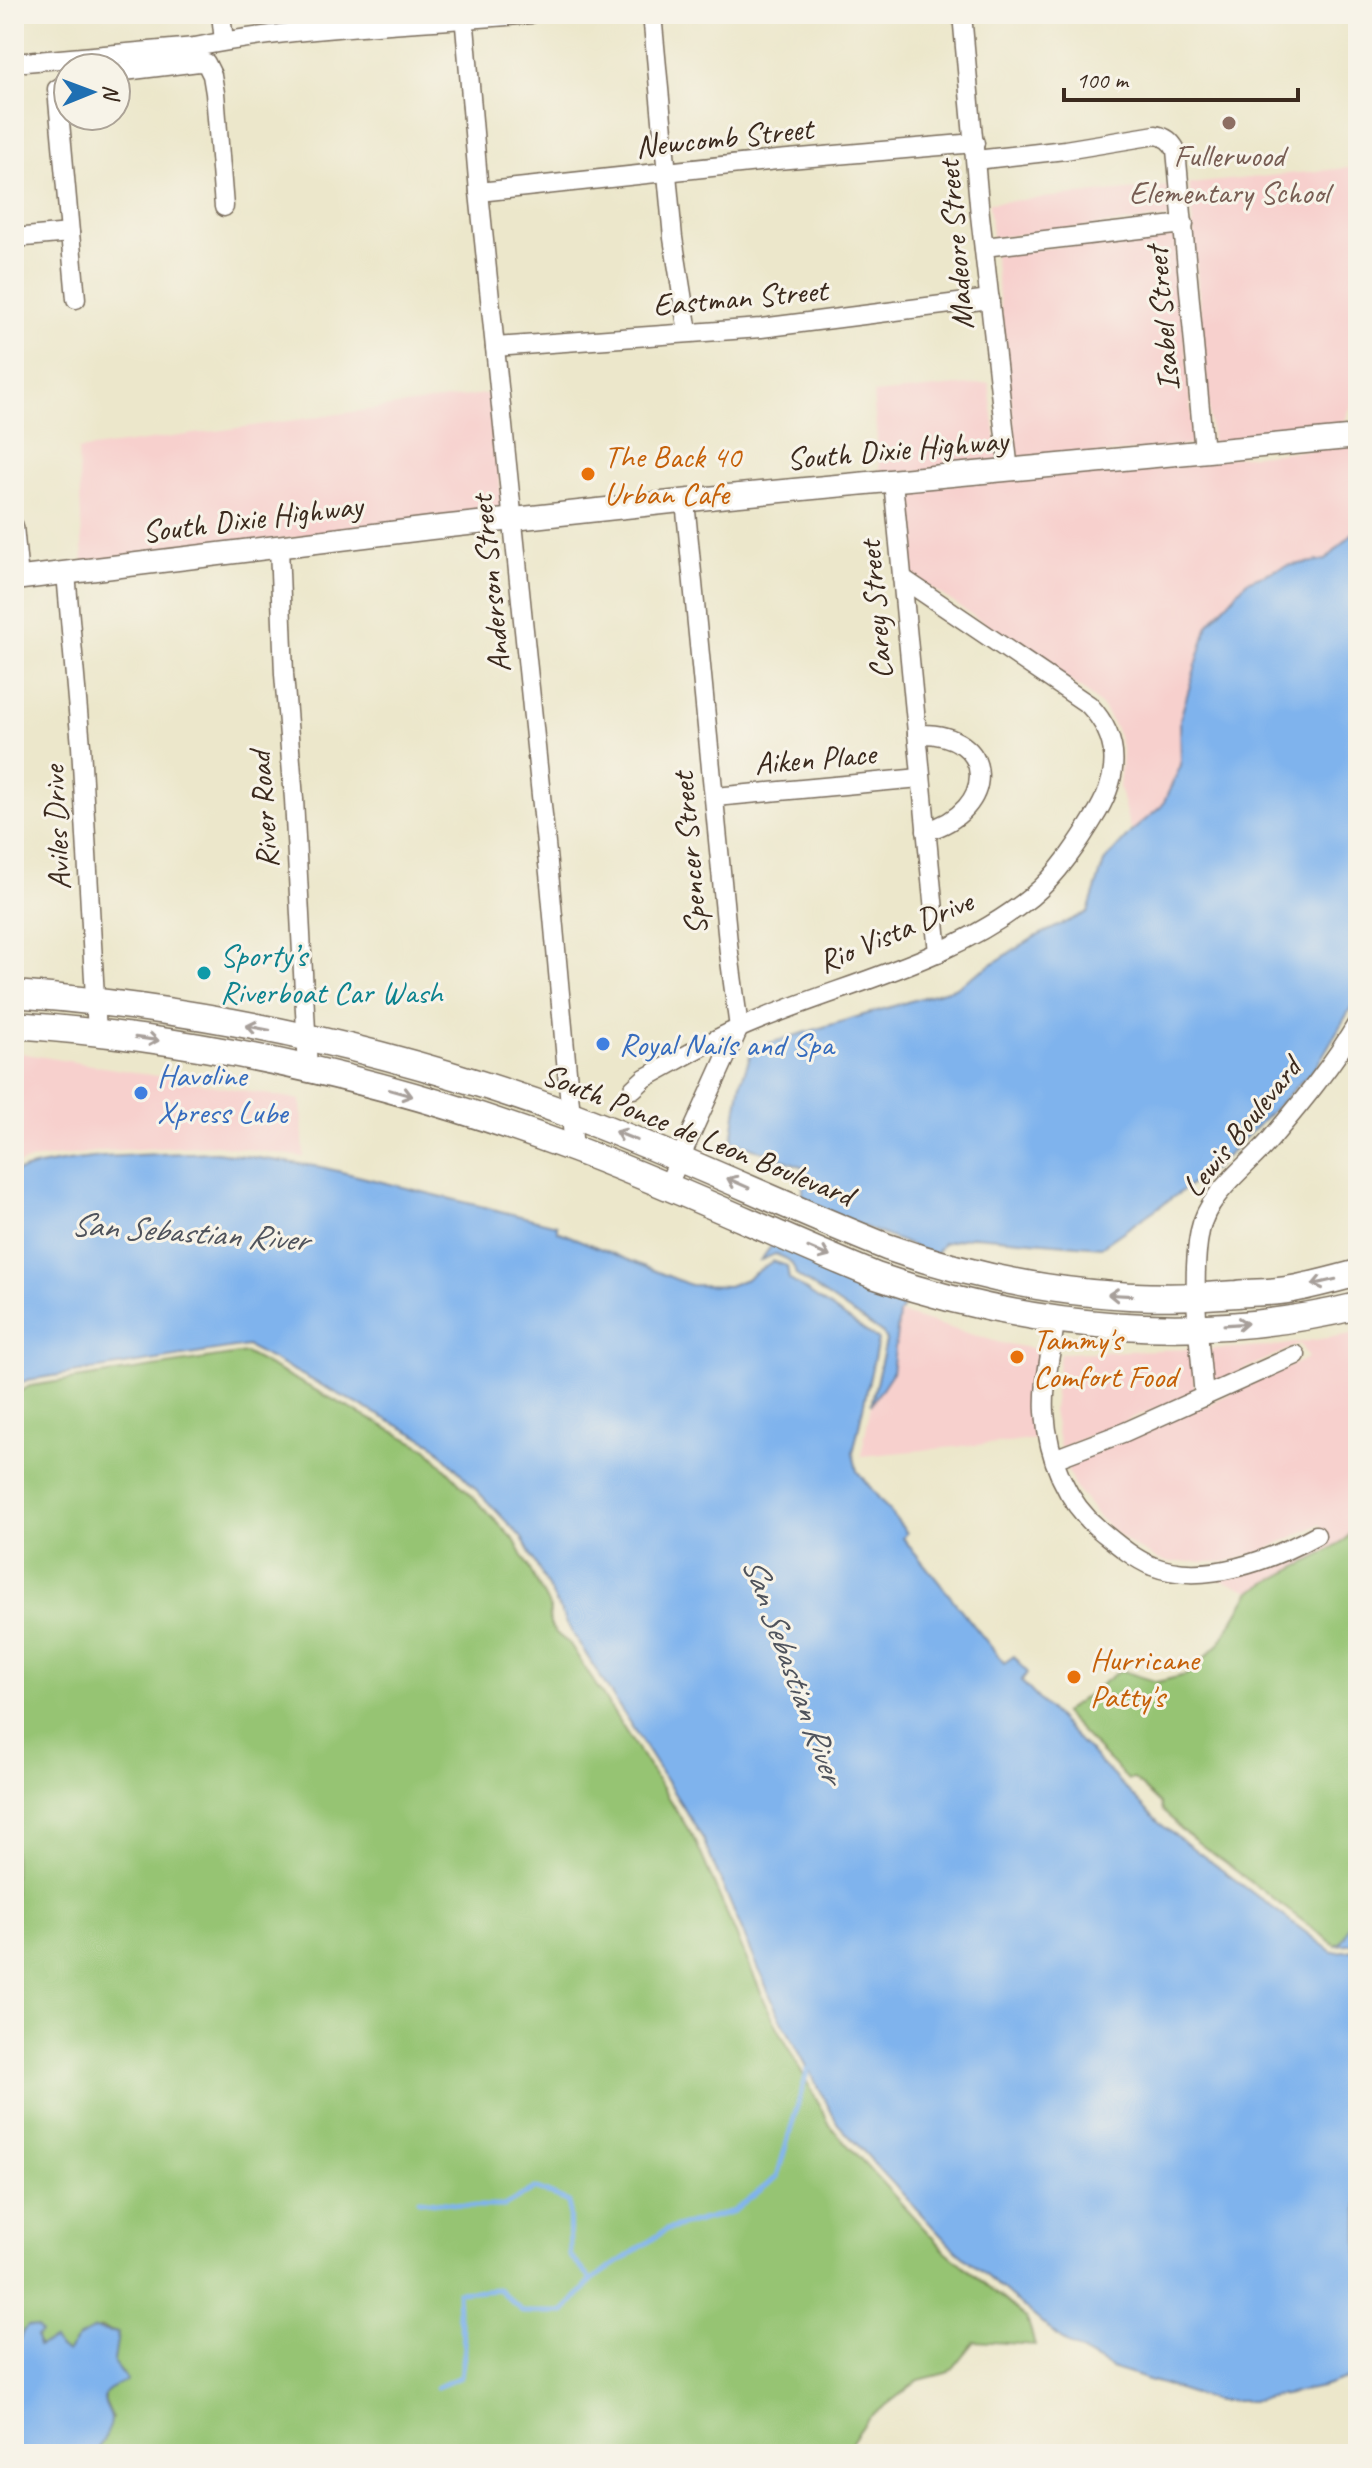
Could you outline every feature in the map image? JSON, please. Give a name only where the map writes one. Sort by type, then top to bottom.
[{"type":"highway","name":"South Ponce de Leon Boulevard","points":[[14,994],[203,1018],[306,1038],[441,1072],[572,1115],[887,1247],[971,1273],[1060,1290],[1123,1296],[1197,1297],[1289,1290],[1358,1273]]},
{"type":"highway","name":"South Ponce de Leon Boulevard","points":[[14,1025],[165,1042],[308,1069],[428,1100],[574,1149],[833,1258],[920,1291],[1006,1313],[1101,1326],[1199,1327],[1289,1318],[1358,1306]]},
{"type":"main road","name":"South Dixie Highway","points":[[17,579],[685,501],[1358,437]]},
{"type":"street","points":[[221,14],[224,41]]},
{"type":"street","points":[[132,53],[370,26],[531,14]]},
{"type":"street","points":[[652,14],[666,172],[688,332]]},
{"type":"street","name":"Madeore Street","points":[[962,14],[1009,471]]},
{"type":"street","name":"Anderson Street","points":[[464,17],[574,1149]]},
{"type":"street","points":[[14,63],[52,60]]},
{"type":"street","points":[[132,70],[206,63],[215,93],[224,207]]},
{"type":"street","points":[[65,132],[76,299]]},
{"type":"street","name":"Isabel Street","points":[[976,151],[1065,150],[1156,135],[1172,142],[1176,150],[1184,224],[1204,452]]},
{"type":"street","name":"Newcomb Street","points":[[479,192],[666,172],[976,151]]},
{"type":"street","points":[[984,247],[1184,224]]},
{"type":"street","points":[[14,238],[70,233]]},
{"type":"street","name":"Eastman Street","points":[[495,347],[761,328],[990,299]]},
{"type":"street","name":"Carey Street","points":[[893,481],[938,953]]},
{"type":"street","name":"Spencer Street","points":[[685,501],[739,1028]]},
{"type":"street","points":[[14,526],[17,579]]},
{"type":"street","name":"River Road","points":[[279,547],[308,1069]]},
{"type":"street","name":"Aviles Drive","points":[[66,573],[81,746],[97,1033]]},
{"type":"street","name":"Rio Vista Drive","points":[[633,1089],[645,1078],[739,1028],[938,953],[996,921],[1032,896],[1066,858],[1108,793],[1113,772],[1113,751],[1102,721],[1089,705],[902,578]]},
{"type":"street","points":[[917,734],[948,736],[971,753],[978,766],[979,781],[975,796],[966,809],[941,827],[926,831]]},
{"type":"street","name":"Aiken Place","points":[[715,797],[920,778]]},
{"type":"street","name":"Lewis Boulevard","points":[[1204,1397],[1197,1297],[1198,1248],[1206,1213],[1218,1195],[1298,1107],[1340,1052],[1358,1022]]},
{"type":"street","points":[[667,1187],[739,1028]]},
{"type":"street","points":[[1055,1321],[1044,1410],[1054,1459],[1065,1490],[1095,1526],[1135,1557],[1166,1570],[1228,1570],[1264,1560],[1316,1535]]},
{"type":"street","points":[[1054,1459],[1125,1432],[1296,1355]]},
{"type":"shaded area","points":[[1358,167],[1358,390],[1343,425],[1358,425],[1358,429],[1212,443],[1189,184]]},
{"type":"shaded area","points":[[1171,186],[1174,217],[992,238],[989,203]]},
{"type":"shaded area","points":[[1176,233],[1194,445],[1018,462],[994,254]]},
{"type":"shaded area","points":[[989,383],[999,464],[880,475],[873,394]]},
{"type":"shaded area","points":[[491,393],[503,513],[83,563],[78,450]]},
{"type":"shaded area","points":[[1358,445],[1358,528],[1326,560],[1286,566],[1180,719],[1181,765],[1162,806],[1131,832],[1119,787],[1122,751],[1116,729],[1104,709],[1086,692],[911,574],[903,489]]},
{"type":"shaded area","points":[[14,1052],[301,1100],[304,1157],[216,1145],[102,1151],[14,1165]]},
{"type":"shaded area","points":[[899,1313],[1001,1343],[1042,1350],[1035,1409],[1039,1439],[861,1456],[871,1405],[892,1373]]},
{"type":"shaded area","points":[[1358,1333],[1358,1520],[1346,1539],[1319,1556],[1251,1591],[1218,1579],[1268,1567],[1328,1538],[1320,1524],[1261,1552],[1226,1562],[1167,1562],[1128,1543],[1102,1521],[1074,1486],[1065,1464],[1213,1404],[1308,1358],[1300,1344],[1212,1384],[1210,1349],[1270,1347]]},
{"type":"shaded area","points":[[1192,1349],[1195,1392],[1060,1448],[1053,1410],[1060,1353]]},
{"type":"green space","points":[[245,1353],[427,1449],[515,1541],[551,1610],[549,1621],[553,1630],[569,1643],[695,1840],[769,2011],[831,2127],[943,2249],[1027,2319],[1035,2345],[975,2341],[950,2372],[919,2380],[868,2419],[843,2454],[100,2454],[97,2451],[112,2418],[105,2402],[105,2393],[124,2374],[113,2362],[118,2333],[101,2328],[78,2338],[68,2353],[45,2344],[38,2347],[36,2337],[23,2331],[14,2353],[14,1395],[30,1386]]},
{"type":"green space","points":[[1358,1520],[1358,1818],[1355,1820],[1358,1824],[1358,1869],[1346,1939],[1335,1945],[1180,1829],[1162,1811],[1160,1804],[1134,1779],[1128,1780],[1063,1713],[1120,1670],[1157,1682],[1186,1675],[1219,1644],[1251,1591],[1346,1539]]},
{"type":"water","points":[[1358,528],[1358,996],[1316,1067],[1215,1168],[1101,1247],[975,1236],[943,1243],[935,1255],[801,1202],[803,1167],[732,1140],[741,1082],[753,1048],[954,988],[1035,937],[1088,912],[1104,862],[1131,832],[1162,806],[1181,765],[1180,719],[1208,625],[1247,581],[1286,566],[1326,560]]},
{"type":"water","name":"San Sebastian River","points":[[216,1152],[321,1167],[557,1225],[557,1231],[690,1285],[728,1286],[746,1279],[773,1261],[787,1266],[789,1279],[878,1340],[853,1453],[857,1471],[907,1533],[903,1538],[1004,1663],[1014,1656],[1028,1673],[1021,1681],[1159,1823],[1332,1952],[1358,1950],[1358,2375],[1322,2387],[1255,2401],[1215,2401],[1111,2368],[1066,2343],[949,2244],[838,2124],[776,2009],[702,1837],[570,1629],[522,1538],[432,1443],[247,1346],[27,1380],[14,1387],[14,1172],[89,1159]]},
{"type":"water","points":[[774,1242],[910,1296],[899,1314],[892,1373],[871,1405],[886,1341],[883,1334],[796,1275],[787,1259],[775,1254],[761,1260]]},
{"type":"water","points":[[1358,1869],[1358,1943],[1337,1945],[1350,1922]]},
{"type":"water","points":[[28,2326],[38,2328],[41,2333],[36,2337],[38,2346],[54,2340],[67,2353],[78,2338],[94,2329],[118,2333],[114,2362],[127,2380],[105,2394],[104,2401],[111,2420],[98,2451],[100,2454],[14,2454],[14,2353]]},
{"type":"waterway","points":[[419,2200],[504,2206],[535,2188],[569,2202],[570,2256],[592,2280],[666,2230],[734,2211],[777,2177],[808,2069]]},
{"type":"waterway","points":[[437,2387],[461,2377],[465,2347],[457,2292],[498,2289],[523,2312],[564,2312],[592,2280]]},
{"type":"place","name":"Fullerwood Elementary School","points":[[1229,123]]},
{"type":"place","name":"The Back 40 Urban Cafe","points":[[588,474]]},
{"type":"place","name":"Sporty’s Riverboat Car Wash","points":[[204,973]]},
{"type":"place","name":"Royal Nails and Spa","points":[[603,1044]]},
{"type":"place","name":"Havoline Xpress Lube","points":[[141,1093]]},
{"type":"place","name":"Tammy's Comfort Food","points":[[1017,1357]]},
{"type":"place","name":"Hurricane Patty's","points":[[1074,1677]]}]
